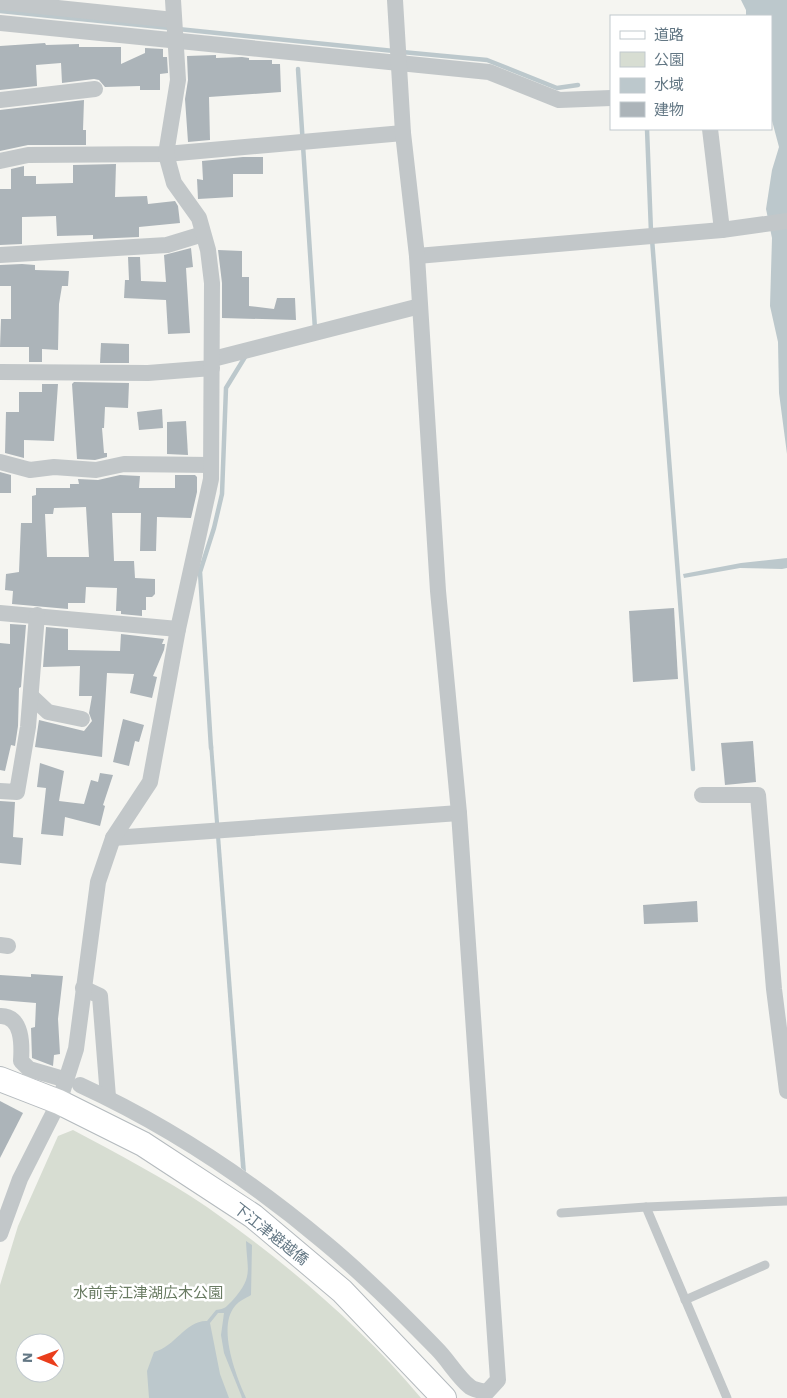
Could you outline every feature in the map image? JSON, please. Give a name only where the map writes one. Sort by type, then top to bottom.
[{"type":"street","points":[[0,1234],[20,1180],[64,1104],[76,1049],[82,988],[90,950],[98,882],[113,838],[150,782],[178,628],[211,479],[212,283],[199,218],[174,183],[166,154],[178,80],[173,0]]},
{"type":"street","points":[[80,1085],[108,1097],[198,1148],[259,1188],[326,1243],[355,1270],[439,1351],[470,1387],[487,1392],[498,1380],[459,813],[438,590],[417,256],[403,133],[395,0]]},
{"type":"street","points":[[0,2],[87,5],[174,20]]},
{"type":"street","points":[[0,23],[489,72],[559,100],[610,98]]},
{"type":"street","points":[[0,100],[95,89]]},
{"type":"street","points":[[710,130],[722,230]]},
{"type":"street","points":[[0,161],[28,155],[166,154],[403,133]]},
{"type":"street","points":[[417,256],[722,230],[787,221]]},
{"type":"street","points":[[0,255],[167,245],[203,234]]},
{"type":"street","points":[[0,372],[148,373],[212,364],[420,306]]},
{"type":"street","points":[[0,462],[30,470],[54,467],[96,470],[124,464],[211,465]]},
{"type":"street","points":[[0,613],[178,628]]},
{"type":"street","points":[[0,791],[17,792],[28,727],[37,616]]},
{"type":"street","points":[[31,696],[48,712],[82,719]]},
{"type":"street","points":[[702,795],[758,796],[774,990],[787,1091]]},
{"type":"street","points":[[113,838],[459,813]]},
{"type":"street","points":[[82,988],[100,996],[108,1097]]},
{"type":"street","points":[[0,1016],[4,1015],[18,1026],[22,1043],[21,1061],[28,1069],[60,1078]]},
{"type":"street","name":"下江津避越僑","points":[[0,1079],[64,1104],[143,1144],[253,1216],[342,1291],[444,1398]]},
{"type":"lane","points":[[561,1213],[787,1201]]},
{"type":"lane","points":[[646,1207],[727,1398]]},
{"type":"lane","points":[[685,1300],[765,1266]]},
{"type":"green space","name":"水前寺江津湖広木公園","points":[[73,1130],[191,1196],[265,1250],[347,1320],[373,1345],[421,1398],[0,1398],[0,1285],[18,1226],[58,1136]]},
{"type":"water","points":[[741,0],[787,0],[787,454],[779,393],[778,342],[770,306],[772,238],[766,209],[772,170],[779,147],[772,121],[772,15],[746,15],[746,10]]},
{"type":"water","points":[[787,558],[787,568],[782,569],[740,568],[684,578],[683,574],[741,563]]},
{"type":"water","points":[[209,744],[213,744],[246,1172],[241,1168]]},
{"type":"water","points":[[246,1241],[252,1245],[251,1295],[235,1306],[230,1315],[228,1339],[233,1365],[246,1398],[242,1398],[224,1353],[221,1335],[224,1313],[218,1313],[210,1323],[220,1374],[229,1398],[149,1398],[147,1371],[154,1352],[168,1345],[193,1325],[207,1321],[216,1310],[228,1305],[244,1286],[248,1273]]},
{"type":"building","points":[[45,43],[46,45],[79,44],[79,47],[121,47],[121,64],[145,53],[145,48],[163,49],[163,57],[167,57],[168,73],[160,74],[160,90],[140,90],[140,86],[105,87],[99,80],[94,79],[62,83],[61,63],[36,65],[37,86],[0,90],[0,46]]},
{"type":"building","points":[[216,55],[216,58],[242,57],[249,58],[249,60],[272,60],[272,64],[280,64],[281,92],[209,97],[210,140],[188,142],[185,99],[188,80],[187,56]]},
{"type":"building","points":[[84,100],[83,130],[86,130],[86,145],[28,145],[0,151],[0,110]]},
{"type":"building","points":[[263,157],[263,174],[233,174],[233,197],[198,199],[197,179],[203,180],[202,161]]},
{"type":"building","points":[[116,164],[115,197],[147,196],[148,204],[175,201],[178,206],[180,223],[139,227],[139,237],[93,239],[93,235],[57,236],[56,216],[22,217],[22,244],[0,245],[0,189],[11,189],[11,169],[24,166],[24,176],[36,176],[36,184],[73,183],[73,165]]},
{"type":"building","points":[[191,248],[193,267],[186,268],[190,333],[168,334],[166,300],[124,298],[125,280],[129,280],[128,257],[140,257],[141,281],[166,282],[164,255]]},
{"type":"building","points":[[218,250],[242,251],[242,277],[249,277],[249,306],[274,309],[277,298],[295,298],[296,320],[222,318],[222,283]]},
{"type":"building","points":[[0,265],[35,265],[35,270],[69,271],[68,286],[62,286],[59,304],[58,350],[42,349],[42,362],[29,362],[29,347],[0,347],[1,319],[11,319],[11,286],[0,286]]},
{"type":"building","points":[[101,343],[129,344],[129,363],[100,363]]},
{"type":"building","points":[[74,382],[129,383],[128,408],[105,407],[104,428],[102,428],[104,453],[107,453],[107,457],[95,460],[77,459],[72,384]]},
{"type":"building","points":[[42,384],[58,384],[54,441],[24,440],[24,458],[5,453],[6,412],[19,412],[19,392],[42,392]]},
{"type":"building","points":[[162,409],[163,428],[139,430],[137,412]]},
{"type":"building","points":[[186,421],[188,455],[167,454],[167,422]]},
{"type":"building","points":[[0,472],[11,475],[11,493],[0,493]]},
{"type":"building","points":[[120,475],[140,476],[139,488],[175,488],[175,475],[195,475],[197,477],[197,492],[191,518],[157,517],[156,551],[140,551],[141,513],[112,513],[114,561],[134,561],[135,578],[155,579],[155,594],[152,597],[146,597],[146,610],[142,610],[142,616],[121,614],[121,611],[116,611],[117,588],[86,587],[85,603],[68,603],[68,609],[12,604],[13,591],[5,590],[6,574],[19,572],[21,523],[32,523],[32,496],[36,495],[36,488],[70,488],[70,484],[79,484],[78,479],[98,480]],"holes":[[[86,507],[89,557],[47,557],[45,514],[53,514],[54,508]]]},
{"type":"building","points":[[674,608],[678,679],[633,682],[629,611]]},
{"type":"building","points":[[10,624],[26,625],[21,687],[19,688],[18,726],[15,746],[11,745],[5,771],[0,770],[0,643],[10,644]]},
{"type":"building","points":[[46,627],[68,629],[68,650],[120,651],[121,634],[164,639],[162,644],[165,644],[164,650],[153,676],[157,677],[152,698],[130,693],[134,674],[107,673],[102,757],[35,747],[39,720],[84,731],[92,721],[89,713],[92,696],[79,696],[80,666],[43,667]]},
{"type":"building","points":[[123,719],[144,725],[139,742],[135,741],[129,766],[113,762]]},
{"type":"building","points":[[753,741],[756,782],[725,785],[721,743]]},
{"type":"building","points":[[40,763],[64,771],[59,801],[84,804],[91,780],[98,782],[100,773],[113,775],[103,805],[105,806],[100,826],[65,817],[63,836],[41,834],[46,788],[37,787]]},
{"type":"building","points":[[0,801],[15,802],[13,837],[23,838],[21,865],[0,863]]},
{"type":"building","points":[[697,901],[698,922],[644,924],[643,905]]},
{"type":"building","points":[[31,974],[63,976],[58,1019],[60,1054],[54,1055],[53,1066],[32,1058],[31,1028],[35,1027],[36,1003],[0,1000],[0,975],[31,977]]},
{"type":"building","points":[[0,1101],[23,1113],[0,1158]]},
{"type":"waterway","points":[[0,11],[170,28]]},
{"type":"waterway","points":[[178,29],[394,51]]},
{"type":"waterway","points":[[402,52],[487,60],[557,88],[578,85]]},
{"type":"waterway","points":[[298,69],[315,329]]},
{"type":"waterway","points":[[647,130],[651,232]]},
{"type":"waterway","points":[[652,239],[693,769]]},
{"type":"waterway","points":[[211,748],[200,572],[214,528],[222,494],[226,388],[245,357]]}]
